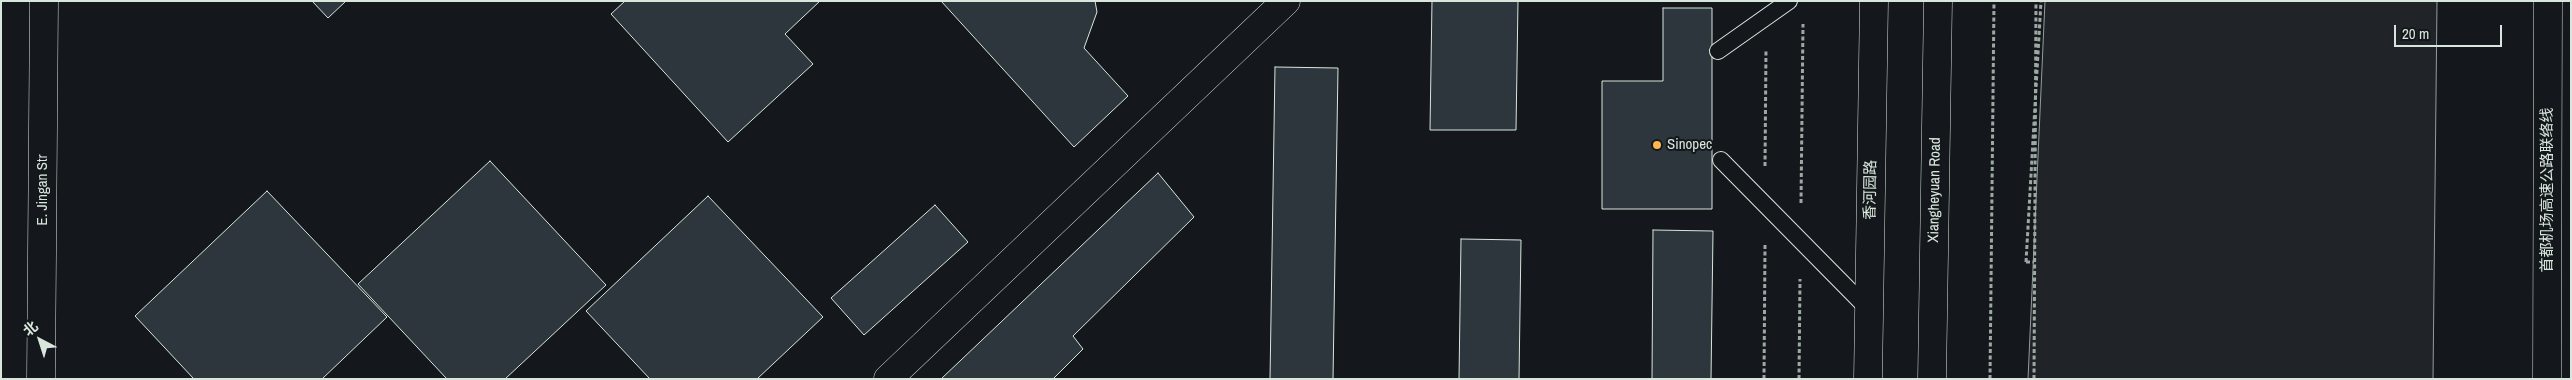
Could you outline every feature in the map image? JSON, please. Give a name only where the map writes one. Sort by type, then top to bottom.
[{"type":"main road","name":"E. Jingan Str","points":[[41,379],[44,1]]},
{"type":"main road","points":[[888,379],[1286,1]]},
{"type":"main road","name":"香河园路","points":[[1868,379],[1874,1]]},
{"type":"main road","name":"Xiangheyuan Road","points":[[1932,379],[1938,1]]},
{"type":"main road","name":"首都机场高速公路联络线","points":[[2547,379],[2548,1]]},
{"type":"lane","points":[[1718,51],[1789,1]]},
{"type":"lane","points":[[1721,160],[1869,310]]},
{"type":"path","points":[[1990,379],[1994,1]]},
{"type":"path","points":[[2034,379],[2036,1]]},
{"type":"path","points":[[2034,262],[2026,262],[2041,1]]},
{"type":"path","points":[[1799,379],[1803,21]]},
{"type":"shaded area","points":[[2045,1],[2437,1],[2433,379],[2028,379]]},
{"type":"building","points":[[312,1],[346,1],[328,18]]},
{"type":"building","points":[[625,1],[820,1],[785,34],[813,64],[728,142],[611,14]]},
{"type":"building","points":[[941,1],[1095,1],[1097,12],[1084,48],[1128,96],[1074,147]]},
{"type":"building","points":[[1432,1],[1518,1],[1516,130],[1430,130]]},
{"type":"building","name":"Sinopec","points":[[1663,8],[1712,8],[1712,209],[1602,209],[1602,81],[1663,81]]},
{"type":"building","points":[[1275,67],[1338,68],[1333,379],[1270,379]]},
{"type":"building","points":[[490,161],[606,285],[505,379],[447,379],[358,284]]},
{"type":"building","points":[[1158,173],[1194,217],[1073,336],[1083,349],[1053,379],[941,379]]},
{"type":"building","points":[[267,191],[387,317],[322,379],[194,379],[135,316]]},
{"type":"building","points":[[708,196],[823,317],[757,379],[650,379],[586,311]]},
{"type":"building","points":[[935,205],[968,242],[864,335],[831,298]]},
{"type":"building","points":[[1653,230],[1713,231],[1711,379],[1652,379]]},
{"type":"building","points":[[1461,239],[1521,240],[1519,379],[1459,379]]},
{"type":"place","name":"Sinopec","points":[[1657,145]]}]
